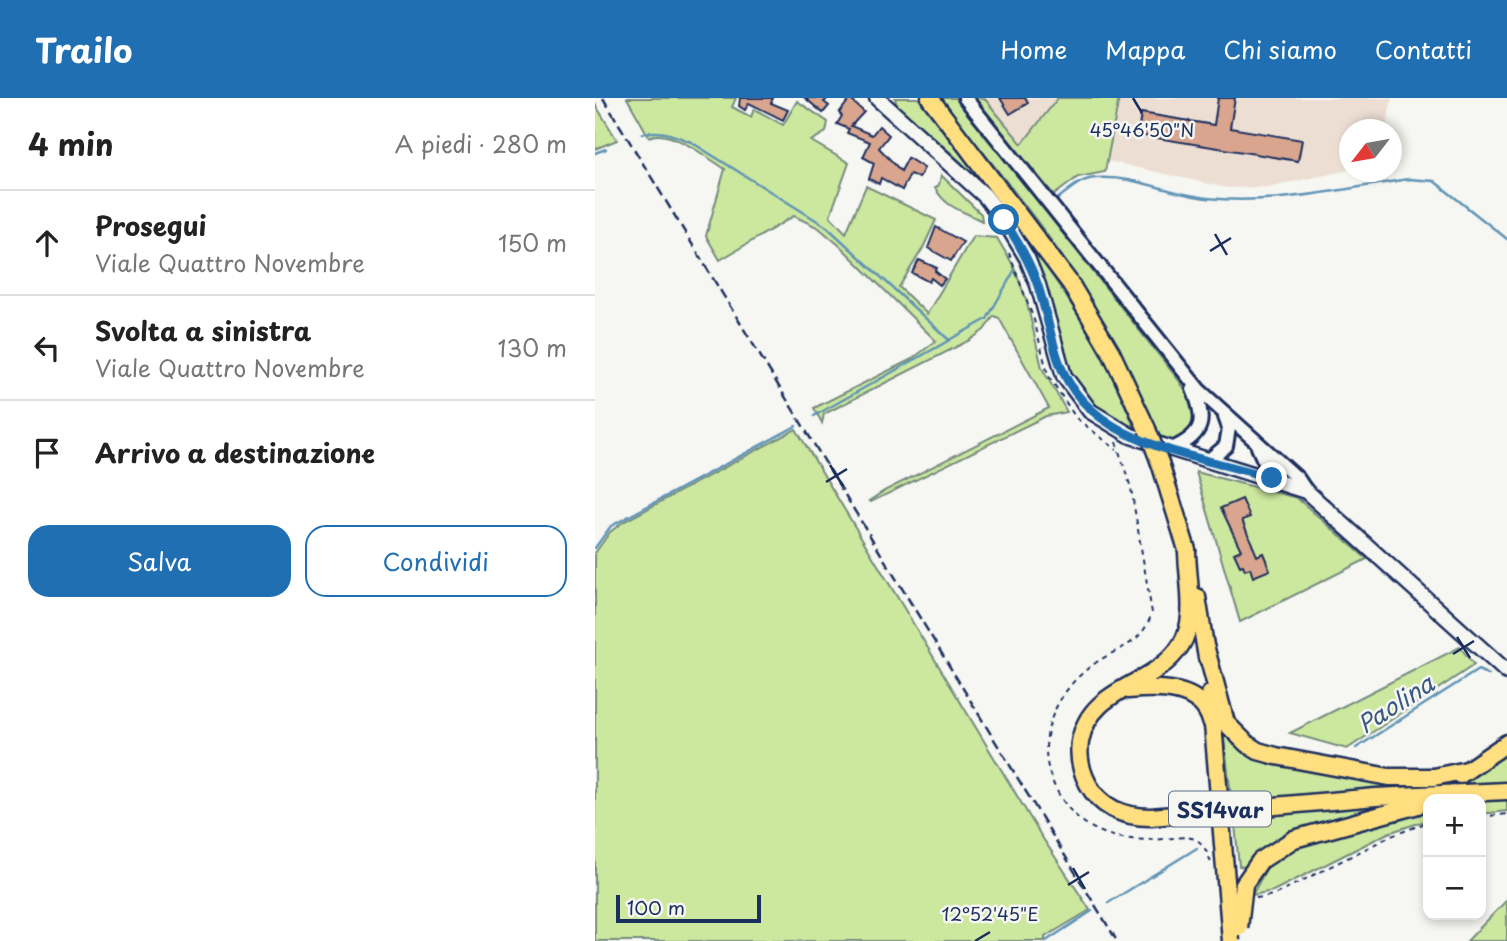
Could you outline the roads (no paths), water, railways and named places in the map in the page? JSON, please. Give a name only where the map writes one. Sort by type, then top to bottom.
[{"type":"main road","points":[[877,98],[985,196],[1013,235],[1038,285],[1057,358],[1074,393],[1090,411],[1113,427],[1172,449],[1272,478],[1306,491],[1507,672]]},
{"type":"main road","points":[[930,98],[1077,294],[1111,352],[1147,429],[1187,550],[1190,617],[1182,644],[1162,667],[1104,700],[1092,713],[1080,747],[1086,779],[1098,799],[1111,809],[1130,816],[1151,817],[1376,797],[1423,796]]},
{"type":"main road","name":"SS14var","points":[[1187,550],[1206,649],[1231,941]]},
{"type":"main road","points":[[1206,649],[1227,723],[1234,733],[1258,751],[1389,777],[1434,777],[1467,771]]},
{"type":"main road","points":[[1119,691],[1159,688],[1184,693],[1204,707],[1214,734]]},
{"type":"main road","points":[[1376,797],[1440,783],[1467,771],[1507,743]]},
{"type":"main road","points":[[1484,794],[1507,791]]},
{"type":"main road","points":[[1239,941],[1240,901],[1244,884],[1260,861],[1294,839],[1423,805]]},
{"type":"street","points":[[965,98],[1187,376],[1226,417],[1298,479],[1306,491]]},
{"type":"street","points":[[1172,449],[1193,438],[1202,422],[1201,407],[1187,376]]},
{"type":"street","points":[[1209,460],[1226,446],[1229,428],[1226,417]]},
{"type":"street","points":[[1254,441],[1272,478]]},
{"type":"waterway","points":[[642,134],[661,132],[691,142],[827,227],[949,340],[987,319],[1014,271]]},
{"type":"waterway","points":[[595,153],[606,149]]},
{"type":"waterway","points":[[1055,201],[1079,183],[1096,178],[1124,179],[1193,196],[1232,200],[1283,198],[1409,179],[1434,181],[1507,239]]},
{"type":"waterway","points":[[814,416],[948,341]]},
{"type":"waterway","points":[[595,548],[611,526],[796,426]]},
{"type":"waterway","name":"Paolina","points":[[1356,748],[1478,670],[1489,675]]},
{"type":"waterway","name":"Paolina","points":[[1108,903],[1197,848]]},
{"type":"waterway","name":"Paolina","points":[[1046,941],[1092,911]]},
{"type":"railway","points":[[603,98],[1117,941]]}]
